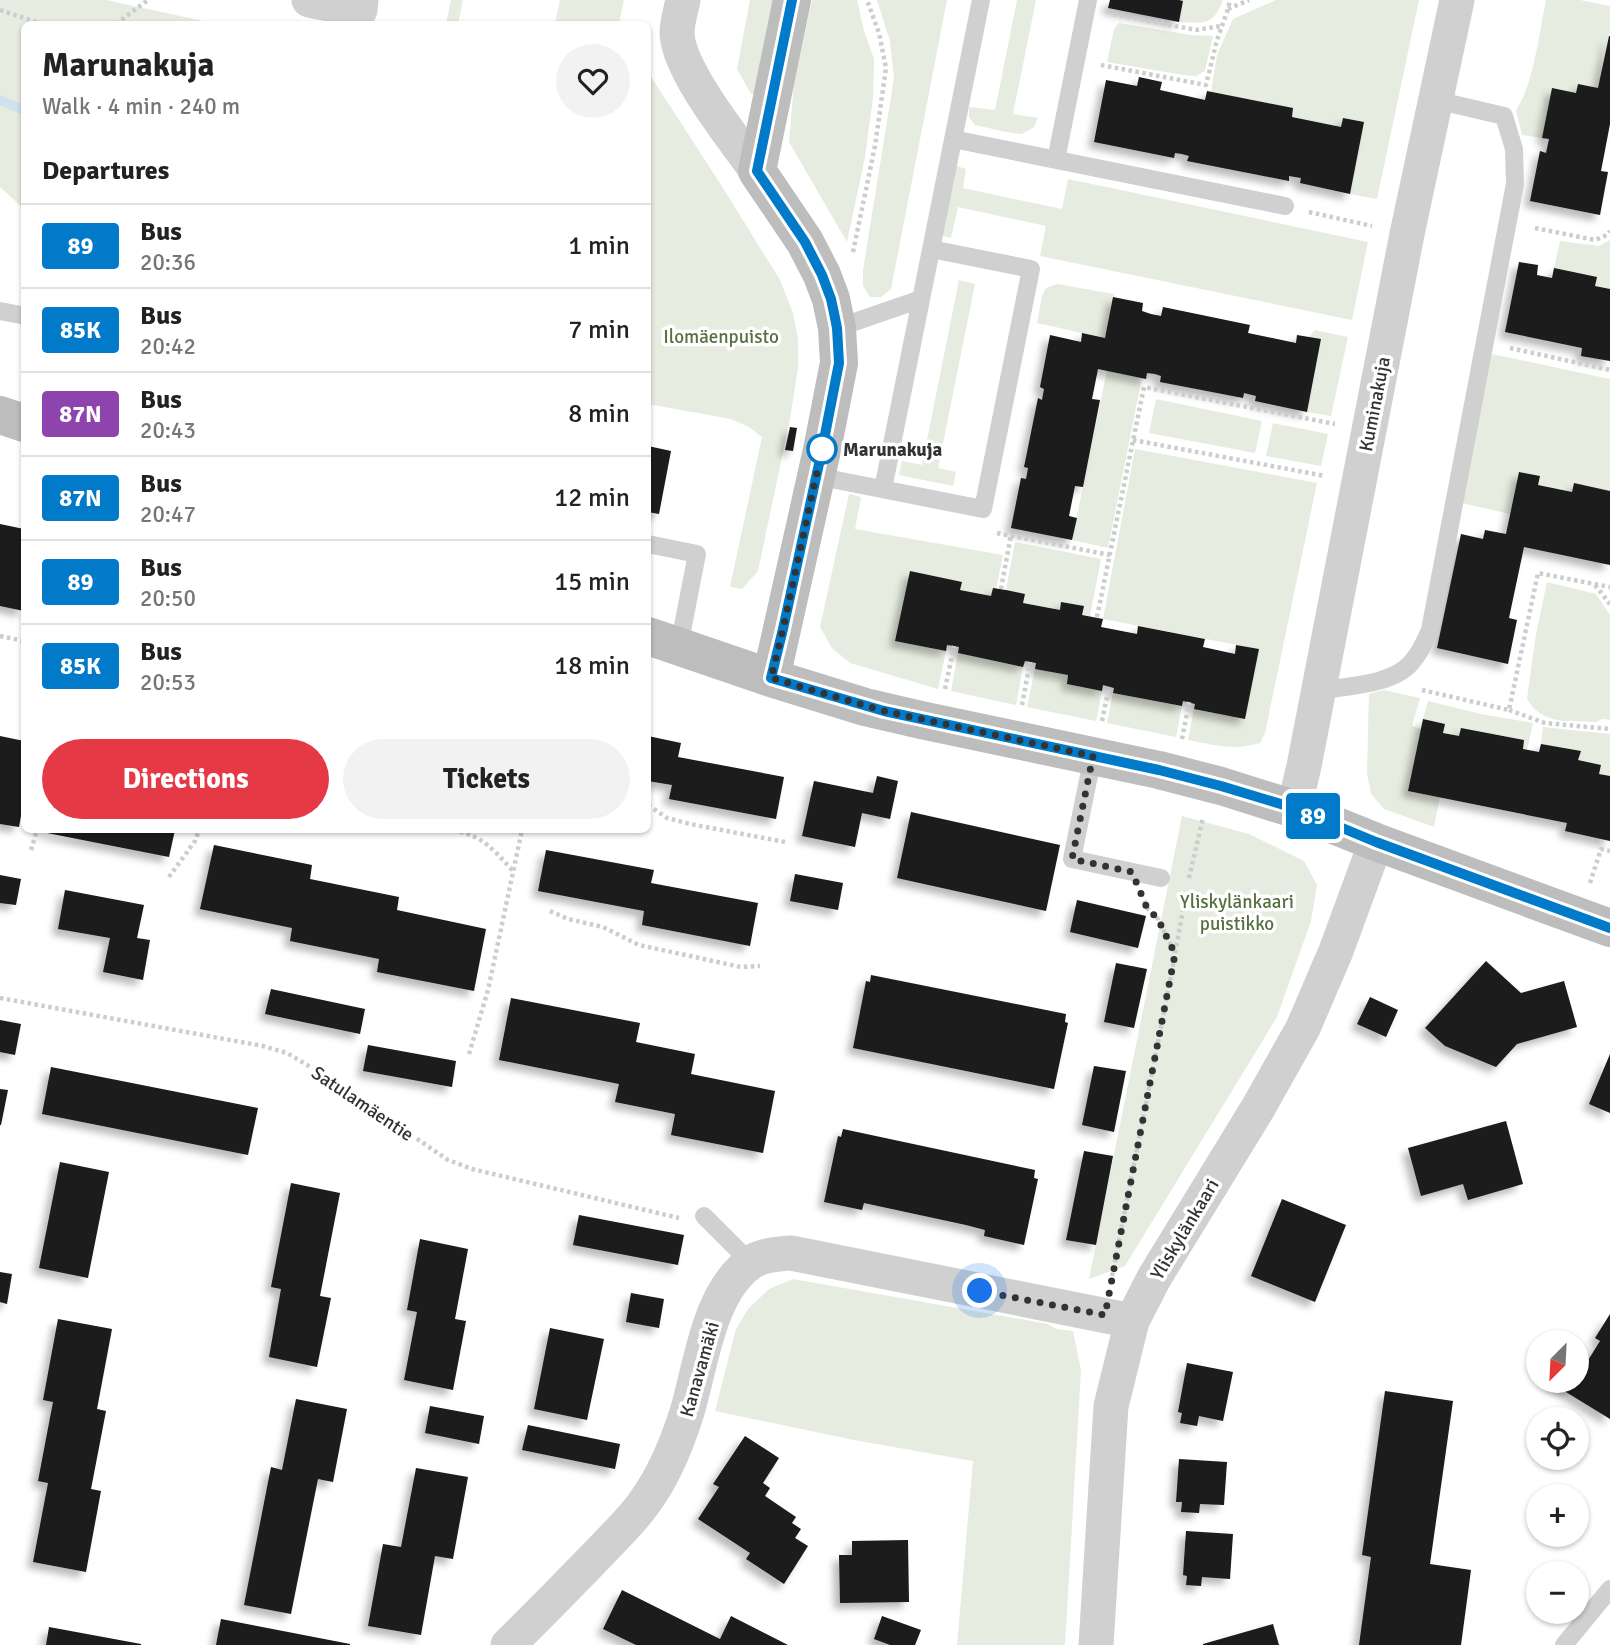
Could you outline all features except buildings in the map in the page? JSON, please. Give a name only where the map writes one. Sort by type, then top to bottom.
[{"type":"street","points":[[309,0],[360,10],[362,0]]},
{"type":"street","points":[[683,0],[677,31],[680,49],[697,86],[805,242],[822,275],[834,313],[839,363],[771,678]]},
{"type":"street","points":[[757,171],[792,0]]},
{"type":"street","name":"Kuminakuja","points":[[1294,808],[1407,234],[1457,0]]},
{"type":"street","points":[[0,415],[21,422]]},
{"type":"street","points":[[663,641],[865,707],[921,720],[1096,743],[1159,770],[1294,808],[1376,842],[1610,928]]},
{"type":"street","name":"Yliskylänkaari","points":[[1096,1645],[1118,1318],[1154,1278],[1258,1108],[1303,1028],[1336,951],[1376,842]]},
{"type":"street","points":[[751,1263],[770,1254],[791,1253],[1118,1318]]},
{"type":"street","name":"Kanavamäki","points":[[508,1645],[593,1560],[644,1504],[675,1445],[687,1411],[707,1334],[721,1298],[734,1279],[751,1263]]},
{"type":"lane","points":[[883,489],[981,0]]},
{"type":"lane","points":[[1056,160],[1087,5]]},
{"type":"lane","points":[[1318,691],[1396,676],[1410,665],[1422,649],[1430,630],[1515,184],[1514,149],[1504,116],[1436,100]]},
{"type":"lane","points":[[953,139],[1285,206]]},
{"type":"lane","points":[[816,476],[983,509],[1031,269],[931,249]]},
{"type":"lane","points":[[834,313],[921,299]]},
{"type":"lane","points":[[0,311],[21,315]]},
{"type":"lane","points":[[651,545],[697,554],[663,641]]},
{"type":"lane","points":[[1096,743],[1072,859],[1161,878]]},
{"type":"lane","points":[[704,1216],[751,1263]]},
{"type":"lane","points":[[1564,1645],[1610,1590]]},
{"type":"path","points":[[120,21],[148,0]]},
{"type":"path","points":[[834,313],[850,269],[875,146],[886,68],[880,33],[867,0]]},
{"type":"path","points":[[1076,61],[1206,85],[1230,0]]},
{"type":"path","points":[[1228,9],[1249,0]]},
{"type":"path","points":[[1087,5],[1196,30],[1222,25]]},
{"type":"path","points":[[0,9],[34,21]]},
{"type":"path","points":[[1285,206],[1407,234]]},
{"type":"path","points":[[1507,223],[1595,240],[1610,231]]},
{"type":"path","points":[[1485,343],[1610,370]]},
{"type":"path","points":[[1097,617],[1144,387],[1338,425]]},
{"type":"path","points":[[1133,440],[1328,477]]},
{"type":"path","points":[[983,509],[979,529],[1110,555]]},
{"type":"path","points":[[1001,589],[1011,535]]},
{"type":"path","points":[[1509,710],[1538,573],[1610,587]]},
{"type":"path","points":[[1594,584],[1610,604]]},
{"type":"path","points":[[0,636],[21,640]]},
{"type":"path","points":[[944,696],[954,646]]},
{"type":"path","points":[[1021,712],[1030,662]]},
{"type":"path","points":[[1381,680],[1509,710],[1545,723],[1610,729]]},
{"type":"path","points":[[1096,743],[1108,687]]},
{"type":"path","points":[[1180,747],[1189,702]]},
{"type":"path","points":[[1118,1318],[1181,914],[1204,812],[1206,782]]},
{"type":"path","points":[[651,807],[667,818],[678,821],[785,842]]},
{"type":"path","points":[[32,849],[36,833]]},
{"type":"path","points":[[169,877],[198,833]]},
{"type":"path","points":[[470,833],[480,839],[513,871]]},
{"type":"path","points":[[468,1054],[488,990],[521,833]]},
{"type":"path","points":[[1588,889],[1601,849],[1610,851]]},
{"type":"path","points":[[1132,872],[1147,908],[1158,919],[1175,954]]},
{"type":"path","points":[[550,911],[568,919],[603,927],[639,945],[741,967],[760,966]]},
{"type":"path","name":"Satulamäentie","points":[[0,999],[262,1046],[287,1053],[324,1075],[448,1160],[472,1169],[674,1216],[719,1231]]},
{"type":"green space","points":[[0,0],[106,0],[203,21],[21,21],[21,206],[0,187]]},
{"type":"green space","points":[[451,0],[463,0],[459,21],[447,21]]},
{"type":"green space","points":[[560,0],[624,0],[620,21],[556,21]]},
{"type":"green space","points":[[750,0],[774,0],[755,94],[751,94],[737,69]]},
{"type":"green space","points":[[812,0],[857,0],[874,59],[873,98],[865,157],[847,242],[789,142],[794,84]]},
{"type":"green space","points":[[877,0],[947,0],[891,289],[881,297],[870,297],[863,286],[863,270],[894,78],[890,41]]},
{"type":"green space","points":[[1017,0],[1036,0],[1013,114],[1038,118],[1034,127],[1022,134],[975,125],[969,117],[969,107],[995,110]]},
{"type":"green space","points":[[1179,0],[1223,0],[1212,19],[1195,23],[1179,22],[1183,1]]},
{"type":"green space","points":[[1276,0],[1419,0],[1377,199],[1350,194],[1364,122],[1343,118],[1341,127],[1292,117],[1293,108],[1211,92],[1217,55],[1233,19]]},
{"type":"green space","points":[[1546,0],[1580,0],[1610,6],[1610,30],[1598,88],[1578,84],[1576,93],[1552,88],[1542,138],[1522,135],[1516,110],[1531,73]]},
{"type":"green space","points":[[1119,23],[1213,36],[1205,71],[1196,76],[1183,75],[1107,62],[1114,29]]},
{"type":"green space","name":"Ilomäenpuisto","points":[[651,77],[780,280],[793,313],[798,339],[798,368],[790,419],[758,571],[742,589],[730,587],[762,437],[749,427],[731,419],[651,405]]},
{"type":"green space","points":[[951,164],[966,169],[963,188],[1062,209],[1068,179],[1368,242],[1352,320],[1040,256],[1046,226],[958,207],[951,238],[937,235]]},
{"type":"green space","points":[[1610,240],[1610,289],[1595,286],[1554,268],[1560,241],[1599,246]]},
{"type":"green space","points":[[959,280],[975,284],[938,468],[956,472],[953,486],[899,475],[902,461],[922,465]]},
{"type":"green space","points":[[1057,284],[1114,294],[1105,338],[1037,323],[1046,288]]},
{"type":"green space","points":[[1315,330],[1348,337],[1331,416],[1307,412],[1321,340],[1309,337]]},
{"type":"green space","points":[[1492,354],[1610,379],[1610,491],[1574,483],[1572,492],[1538,485],[1540,476],[1520,472],[1510,514],[1461,503]]},
{"type":"green space","points":[[1107,370],[1142,378],[1108,548],[1072,540]]},
{"type":"green space","points":[[1156,399],[1262,421],[1255,453],[1149,433]]},
{"type":"green space","points":[[1273,423],[1328,434],[1321,466],[1266,456]]},
{"type":"green space","points":[[1135,449],[1317,483],[1265,733],[1260,743],[1232,747],[1188,740],[1194,709],[1258,649],[1103,619]]},
{"type":"green space","points":[[849,494],[861,497],[855,529],[1003,555],[996,589],[991,596],[960,590],[961,582],[910,571],[896,641],[946,651],[938,689],[850,663],[832,648],[820,627]]},
{"type":"green space","points":[[1015,542],[1101,559],[1090,616],[1082,615],[1083,606],[1062,602],[1060,610],[1023,603],[1025,594],[1006,590]]},
{"type":"green space","points":[[1547,582],[1596,594],[1610,615],[1610,720],[1602,719],[1596,722],[1549,718],[1534,708],[1527,699]]},
{"type":"green space","points":[[958,653],[1023,667],[1016,705],[951,691]]},
{"type":"green space","points":[[1035,669],[1068,675],[1067,684],[1102,691],[1096,721],[1027,707]]},
{"type":"green space","points":[[1384,690],[1420,698],[1412,726],[1421,729],[1408,791],[1440,797],[1434,827],[1384,809],[1371,794],[1367,773],[1369,694]]},
{"type":"green space","points":[[1113,693],[1182,706],[1176,737],[1107,723]]},
{"type":"green space","points":[[1428,701],[1533,723],[1527,750],[1523,749],[1524,740],[1462,728],[1459,736],[1443,733],[1445,724],[1423,719]]},
{"type":"green space","points":[[1543,727],[1610,734],[1610,776],[1599,774],[1601,765],[1578,760],[1580,751],[1541,744]]},
{"type":"green space","name":"Yliskylänkaari puistikko","points":[[1182,816],[1249,834],[1304,861],[1317,885],[1311,921],[1277,1017],[1125,1266],[1089,1279]]},
{"type":"green space","points":[[793,1279],[1048,1324],[1056,1329],[1073,1331],[1081,1370],[1065,1645],[957,1645],[973,1461],[715,1411],[736,1329],[748,1309],[769,1289]]},
{"type":"waterway","points":[[0,100],[21,109]]},
{"type":"bus line","name":"89","points":[[792,0],[757,171],[805,242],[822,275],[831,299],[837,328],[839,363],[771,678],[865,707],[1159,770],[1221,786],[1294,808],[1376,842],[1610,928]]},
{"type":"place","name":"Marunakuja","points":[[822,449]]},
{"type":"route","points":[[822,449],[771,678],[865,707],[1093,756],[1072,859],[1132,872],[1147,908],[1158,919],[1175,954],[1105,1315],[980,1291]]}]
